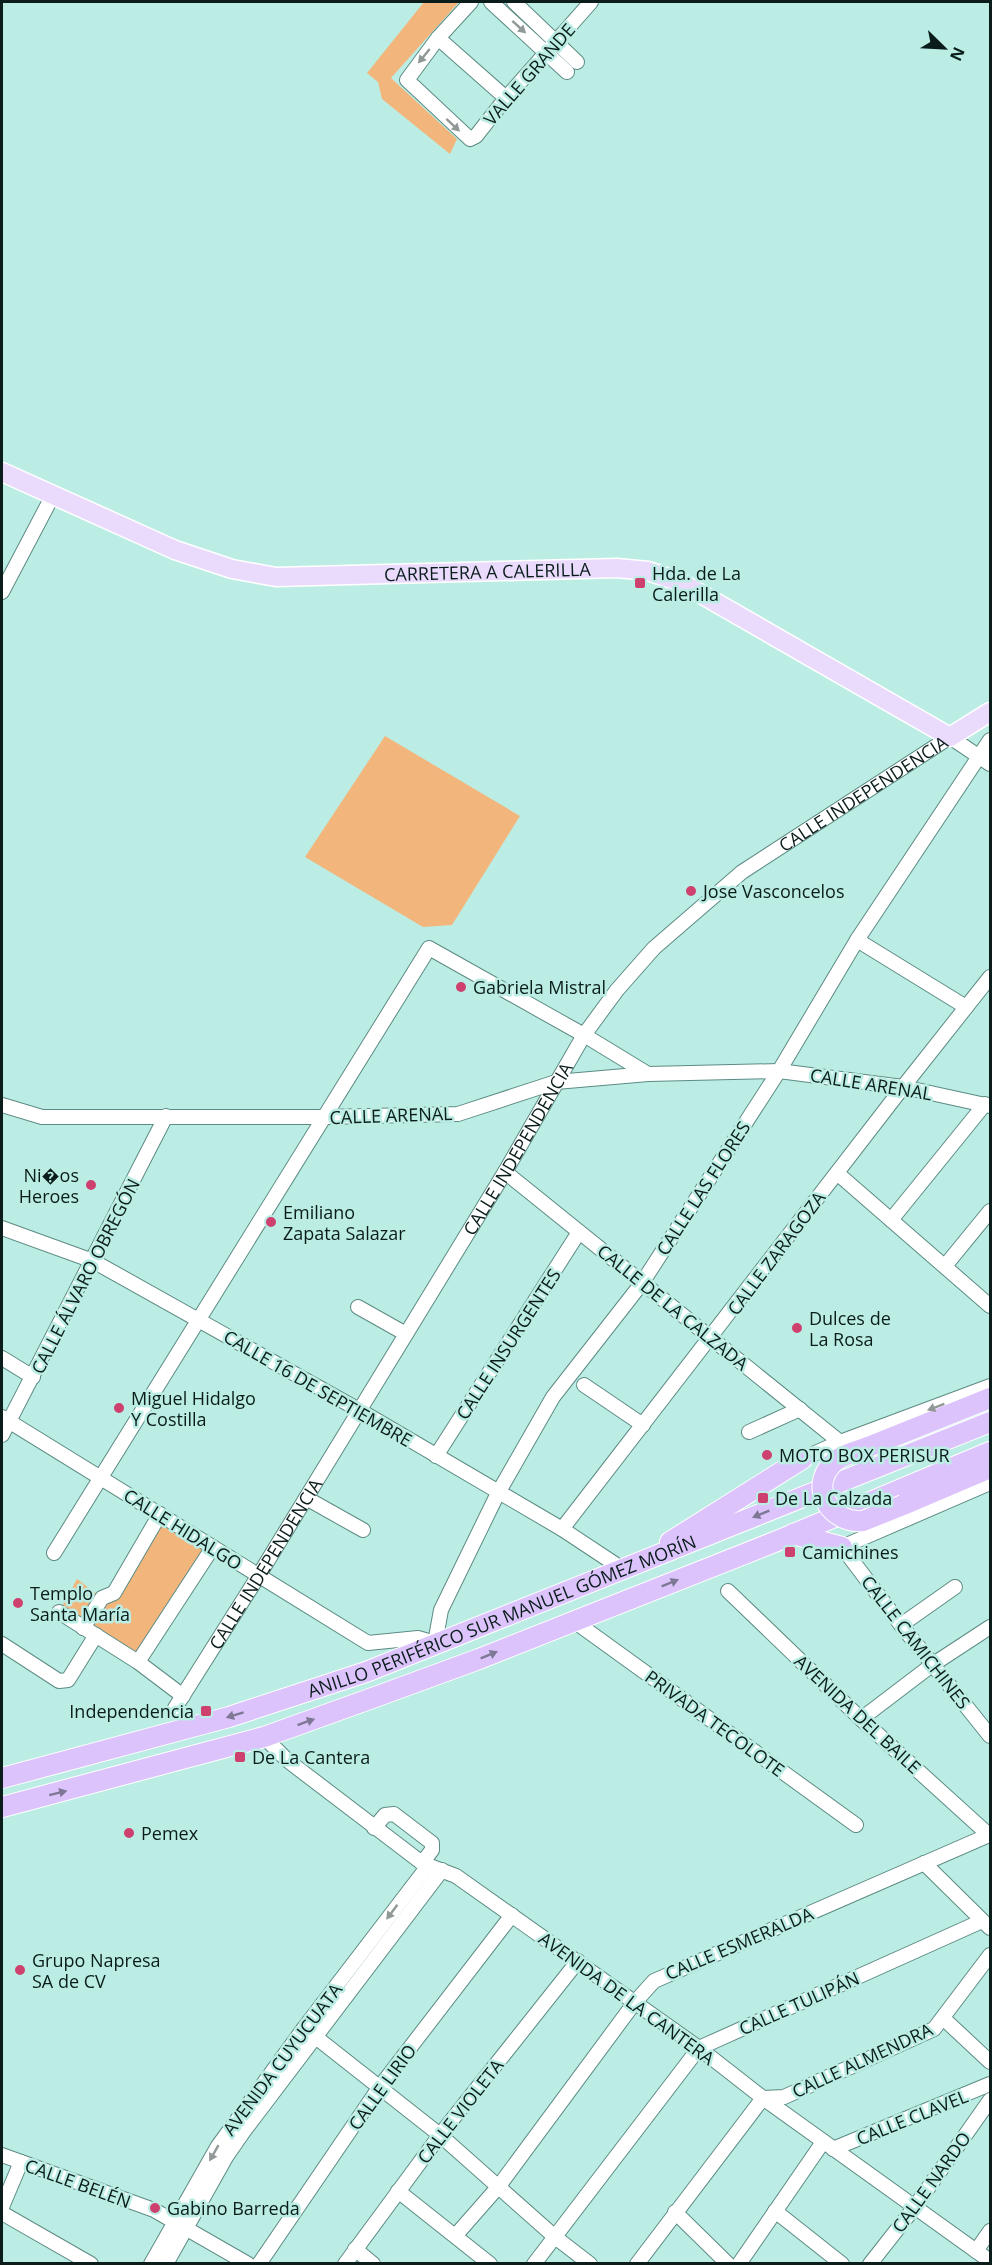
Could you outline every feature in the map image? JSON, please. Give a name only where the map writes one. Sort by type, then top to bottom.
[{"type":"highway","points":[[990,1398],[837,1459],[829,1467],[824,1478],[823,1489],[828,1506],[840,1518],[857,1522],[990,1468]]},
{"type":"highway","name":"ANILLO PERIFÉRICO SUR MANUEL GÓMEZ MORÍN","points":[[2,1778],[229,1717],[366,1672],[990,1422]]},
{"type":"highway","name":"ANILLO PERIFÉRICO SUR MANUEL GÓMEZ MORÍN","points":[[2,1807],[264,1737],[479,1659],[793,1534],[990,1452]]},
{"type":"highway","points":[[624,1570],[802,1459]]},
{"type":"highway","points":[[793,1534],[842,1546]]},
{"type":"main road","name":"CARRETERA A CALERILLA","points":[[2,472],[176,550],[232,570],[276,577],[617,568],[648,571],[681,582],[950,737]]},
{"type":"main road","name":"CALLE INDEPENDENCIA","points":[[950,737],[990,712]]},
{"type":"street","name":"VALLE GRANDE","points":[[471,2],[438,38],[407,80],[470,139],[476,136],[506,98],[591,2]]},
{"type":"street","points":[[491,2],[546,52],[572,67],[557,42],[514,2]]},
{"type":"street","points":[[438,38],[506,98]]},
{"type":"street","points":[[2,592],[53,495]]},
{"type":"street","points":[[950,737],[985,761]]},
{"type":"street","name":"CALLE INDEPENDENCIA","points":[[138,1662],[179,1702],[505,1172],[584,1035],[617,990],[654,948],[742,872],[950,737]]},
{"type":"street","name":"CALLE LAS FLORES","points":[[435,1643],[441,1610],[498,1493],[553,1397],[642,1283],[779,1071],[857,940],[985,761],[990,740]]},
{"type":"street","points":[[857,940],[966,1007]]},
{"type":"street","points":[[54,1553],[429,948],[584,1035],[648,1074]]},
{"type":"street","name":"CALLE ZARAGOZA","points":[[562,1529],[990,977]]},
{"type":"street","name":"CALLE ARENAL","points":[[2,1105],[42,1117],[324,1117],[458,1114],[556,1082],[648,1074],[779,1071],[903,1087],[988,1105]]},
{"type":"street","points":[[891,1220],[988,1105]]},
{"type":"street","name":"CALLE ÁLVARO OBREGÓN","points":[[2,1435],[6,1419],[33,1377],[166,1116]]},
{"type":"street","name":"CALLE DE LA CALZADA","points":[[505,1172],[840,1442]]},
{"type":"street","points":[[837,1173],[990,1306]]},
{"type":"street","points":[[945,1266],[990,1211]]},
{"type":"street","name":"CALLE 16 DE SEPTIEMBRE","points":[[2,1228],[93,1261],[359,1410],[562,1529],[624,1570]]},
{"type":"street","name":"CALLE INSURGENTES","points":[[436,1456],[579,1232]]},
{"type":"street","points":[[358,1306],[406,1334]]},
{"type":"street","points":[[2,1358],[33,1377]]},
{"type":"street","points":[[584,1385],[643,1425]]},
{"type":"street","points":[[802,1459],[840,1442],[990,1386]]},
{"type":"street","points":[[749,1432],[800,1409]]},
{"type":"street","name":"CALLE HIDALGO","points":[[6,1419],[368,1643],[418,1638],[435,1643]]},
{"type":"street","points":[[842,1546],[990,1483]]},
{"type":"street","points":[[306,1497],[363,1530]]},
{"type":"street","points":[[83,1628],[102,1598],[114,1593],[160,1514]]},
{"type":"street","name":"CALLE CAMICHINES","points":[[842,1546],[901,1626],[990,1736]]},
{"type":"street","points":[[59,1612],[138,1662],[213,1547]]},
{"type":"street","points":[[901,1626],[955,1587]]},
{"type":"street","name":"AVENIDA DEL BAILE","points":[[728,1591],[861,1719],[990,1835]]},
{"type":"street","name":"PRIVADA TECOLOTE","points":[[574,1621],[856,1825]]},
{"type":"street","points":[[861,1719],[932,1665],[990,1627]]},
{"type":"street","points":[[2,1644],[59,1681],[65,1682],[96,1635]]},
{"type":"street","name":"AVENIDA DE LA CANTERA","points":[[264,1737],[287,1760],[374,1828],[425,1864],[456,1876],[578,1961],[984,2259]]},
{"type":"street","points":[[374,1828],[385,1815],[394,1814],[432,1843],[432,1850],[425,1864]]},
{"type":"street","name":"CALLE ESMERALDA","points":[[456,2235],[499,2186],[635,2002],[660,1977],[990,1835]]},
{"type":"street","points":[[924,1863],[986,1924]]},
{"type":"street","name":"AVENIDA CUYUCUATA","points":[[309,2033],[425,1864]]},
{"type":"street","name":"AVENIDA CUYUCUATA","points":[[166,2264],[181,2225],[218,2146],[442,1870]]},
{"type":"street","name":"CALLE LIRIO","points":[[259,2264],[379,2088],[512,1915]]},
{"type":"street","name":"CALLE TULIPÁN","points":[[534,2264],[699,2048],[986,1924]]},
{"type":"street","name":"CALLE ALMENDRA","points":[[763,2098],[780,2098],[934,2029],[990,1955]]},
{"type":"street","name":"CALLE VIOLETA","points":[[345,2264],[440,2135],[578,1961]]},
{"type":"street","points":[[943,2018],[990,2062]]},
{"type":"street","points":[[309,2033],[440,2135],[555,2237],[590,2264]]},
{"type":"street","name":"CALLE CLAVEL","points":[[828,2145],[990,2084]]},
{"type":"street","points":[[637,2264],[763,2098]]},
{"type":"street","name":"CALLE NARDO","points":[[870,2264],[914,2208],[990,2100]]},
{"type":"street","points":[[739,2264],[775,2211],[828,2145]]},
{"type":"street","name":"CALLE BELÉN","points":[[2,2155],[153,2210],[248,2264]]},
{"type":"street","points":[[2,2207],[21,2162]]},
{"type":"street","points":[[398,2191],[490,2264]]},
{"type":"street","points":[[775,2211],[842,2264]]},
{"type":"street","points":[[675,2212],[729,2264]]},
{"type":"street","points":[[2,2213],[91,2264]]},
{"type":"street","name":"AVENIDA CUYUCUATA","points":[[152,2264],[181,2225]]},
{"type":"street","points":[[984,2259],[990,2231]]},
{"type":"street","points":[[355,2249],[373,2264]]},
{"type":"shaded area","points":[[424,2],[459,2],[391,78],[457,139],[450,154],[382,99],[378,82],[367,73]]},
{"type":"shaded area","points":[[385,736],[520,816],[452,925],[423,927],[305,857]]},
{"type":"shaded area","points":[[160,1514],[213,1547],[138,1662],[59,1612],[77,1579],[102,1598],[114,1593]]},
{"type":"place","name":"Hda. de La Calerilla","points":[[640,583]]},
{"type":"place","name":"Jose Vasconcelos","points":[[691,891]]},
{"type":"place","name":"Gabriela Mistral","points":[[461,987]]},
{"type":"place","name":"Ni�os Heroes","points":[[91,1185]]},
{"type":"place","name":"Emiliano Zapata Salazar","points":[[271,1222]]},
{"type":"place","name":"Dulces de La Rosa","points":[[797,1328]]},
{"type":"place","name":"Miguel Hidalgo Y Costilla","points":[[119,1408]]},
{"type":"place","name":"MOTO BOX PERISUR","points":[[767,1455]]},
{"type":"place","name":"De La Calzada","points":[[763,1498]]},
{"type":"place","name":"Camichines","points":[[790,1552]]},
{"type":"place","name":"Templo Santa María","points":[[18,1603]]},
{"type":"place","name":"Independencia","points":[[206,1711]]},
{"type":"place","name":"De La Cantera","points":[[240,1757]]},
{"type":"place","name":"Pemex","points":[[129,1833]]},
{"type":"place","name":"Grupo Napresa SA de CV","points":[[20,1970]]},
{"type":"place","name":"Gabino Barreda","points":[[155,2208]]}]
